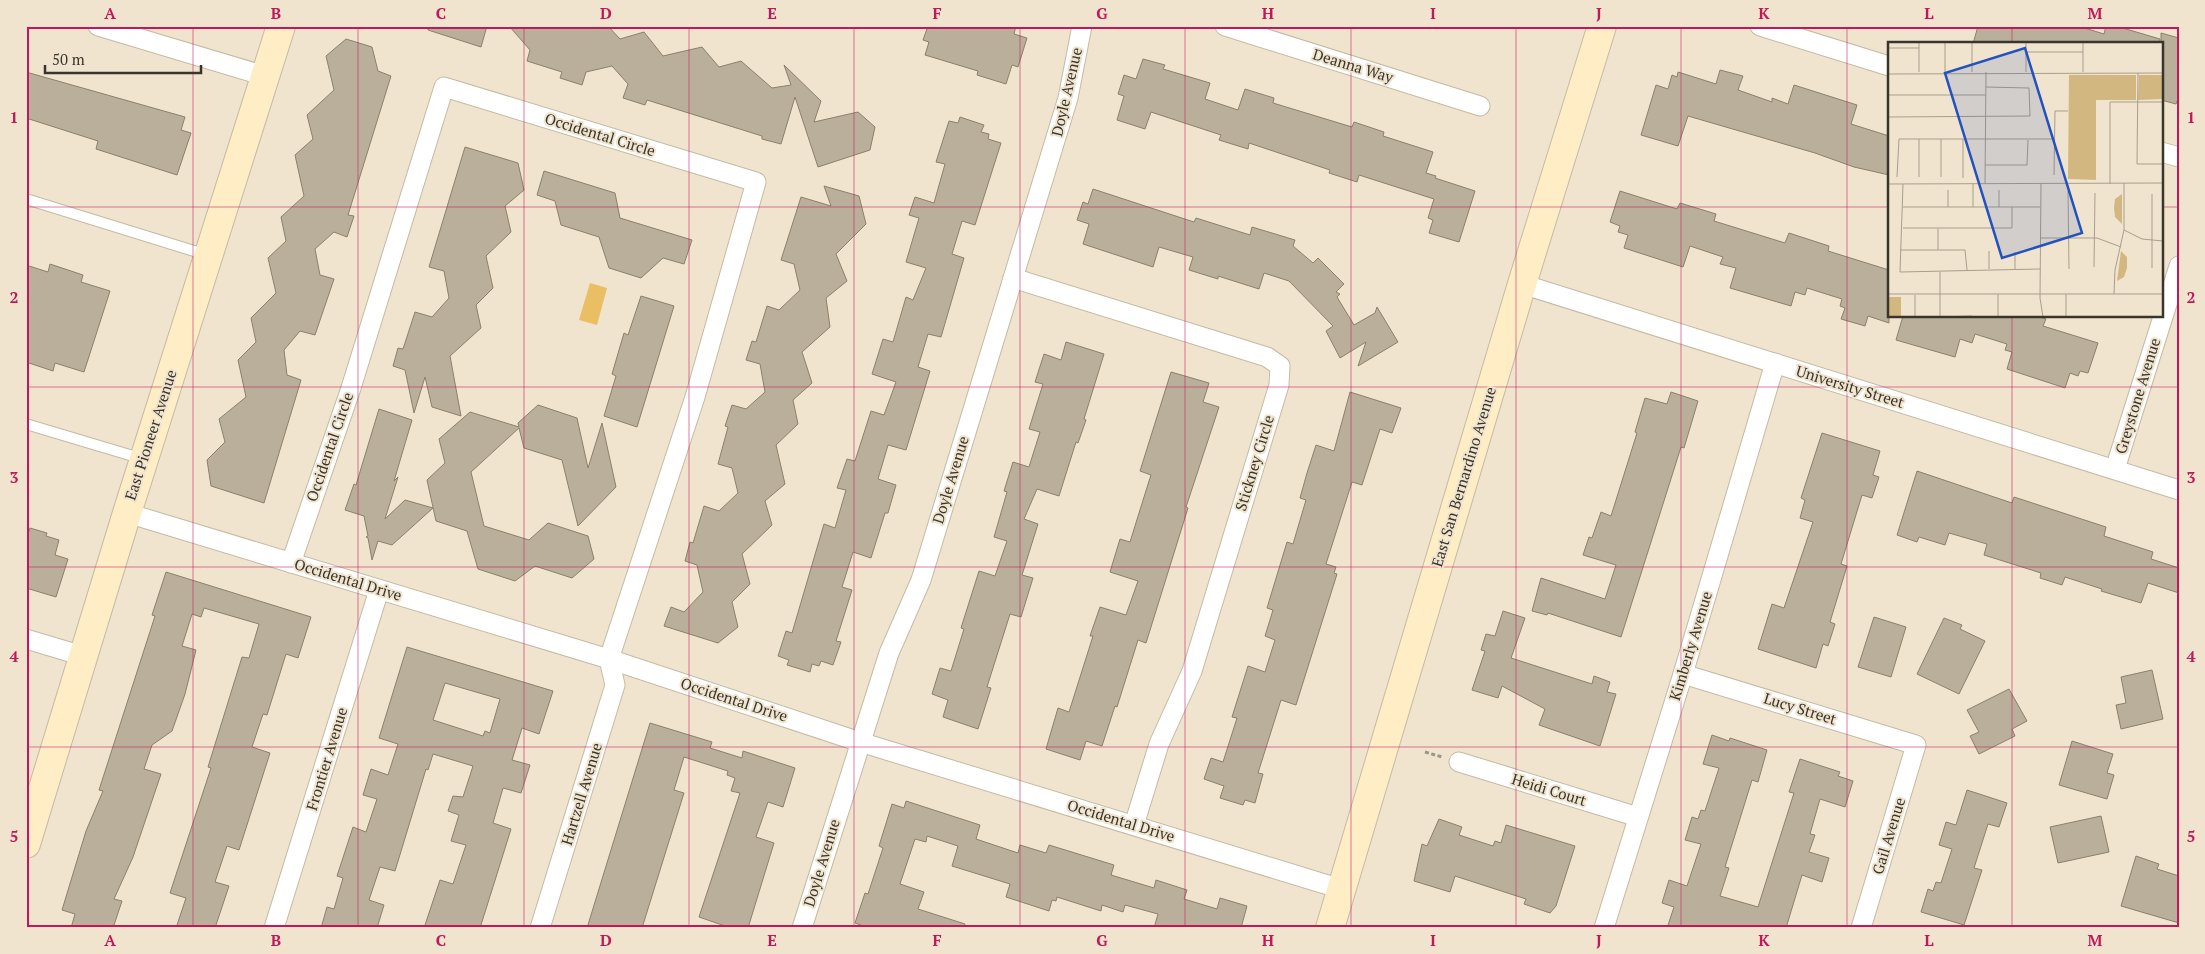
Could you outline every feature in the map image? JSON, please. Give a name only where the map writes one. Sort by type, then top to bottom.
[{"type":"street","points":[[98,26],[265,76]]},
{"type":"street","name":"East Pioneer Avenue","points":[[26,844],[127,513],[281,26]]},
{"type":"street","name":"Doyle Avenue","points":[[802,928],[889,653],[920,580],[1068,98],[1082,26]]},
{"type":"street","name":"Deanna Way","points":[[1225,26],[1480,106]]},
{"type":"street","name":"East San Bernardino Avenue","points":[[1330,928],[1522,284],[1602,26]]},
{"type":"street","points":[[1760,26],[1888,66]]},
{"type":"street","name":"Occidental Circle","points":[[291,563],[351,388],[444,87],[756,182],[695,397],[609,659]]},
{"type":"street","points":[[2162,152],[2179,157]]},
{"type":"street","name":"Greystone Avenue","points":[[2115,469],[2179,266]]},
{"type":"street","name":"Stickney Circle","points":[[1013,278],[1267,357],[1280,366],[1279,385],[1192,671],[1159,744],[1134,826]]},
{"type":"street","name":"University Street","points":[[1522,284],[2179,490]]},
{"type":"street","name":"Kimberly Avenue","points":[[1604,928],[1684,674],[1775,363]]},
{"type":"street","name":"Occidental Drive","points":[[127,513],[609,659],[860,742],[1341,889]]},
{"type":"street","name":"Frontier Avenue","points":[[274,928],[379,590]]},
{"type":"street","points":[[26,639],[83,656]]},
{"type":"street","name":"Hartzell Avenue","points":[[540,928],[615,685],[609,659]]},
{"type":"street","name":"Lucy Street","points":[[1684,674],[1916,745]]},
{"type":"street","name":"Gail Avenue","points":[[1861,928],[1916,745]]},
{"type":"street","name":"Heidi Court","points":[[1460,762],[1638,817]]},
{"type":"lane","points":[[26,199],[208,255]]},
{"type":"lane","points":[[26,424],[144,459]]},
{"type":"shaded area","points":[[590,283],[607,288],[597,325],[579,320]]},
{"type":"building","points":[[428,26],[487,26],[481,47],[428,30]]},
{"type":"building","points":[[509,26],[608,26],[620,39],[644,32],[663,56],[702,47],[719,67],[741,61],[772,88],[791,85],[784,65],[821,101],[814,122],[858,112],[875,127],[870,150],[818,167],[795,97],[781,144],[762,139],[762,136],[647,100],[645,105],[623,98],[628,84],[612,66],[586,72],[582,85],[560,78],[562,72],[527,61],[530,50]]},
{"type":"building","points":[[928,26],[1016,26],[1014,34],[1027,38],[1018,67],[1012,65],[1006,84],[977,75],[978,71],[925,55],[929,42],[923,40]]},
{"type":"building","points":[[1978,26],[2078,26],[2104,34],[2106,26],[2116,26],[2160,39],[2160,42],[1974,42]]},
{"type":"building","points":[[2161,33],[2179,38],[2179,96],[2176,104],[2162,100]]},
{"type":"building","points":[[346,39],[372,47],[378,71],[391,76],[348,215],[354,216],[347,237],[334,232],[315,249],[320,275],[334,279],[315,335],[300,331],[284,350],[287,375],[301,380],[264,503],[211,486],[207,460],[225,442],[219,419],[246,397],[238,360],[256,342],[251,318],[276,293],[268,258],[286,241],[281,217],[304,196],[295,155],[313,139],[307,115],[334,90],[326,56]]},
{"type":"building","points":[[1143,59],[1165,65],[1163,69],[1210,83],[1205,99],[1238,110],[1245,89],[1274,98],[1273,103],[1352,127],[1354,122],[1384,132],[1383,136],[1433,152],[1426,173],[1436,176],[1435,178],[1475,191],[1459,242],[1429,233],[1433,220],[1428,218],[1434,199],[1359,175],[1357,182],[1329,173],[1330,170],[1249,143],[1248,149],[1219,140],[1221,135],[1151,112],[1145,129],[1117,120],[1124,96],[1118,94],[1124,75],[1136,79]]},
{"type":"building","points":[[1720,70],[1743,76],[1738,90],[1772,102],[1772,98],[1788,104],[1794,85],[1857,105],[1851,124],[1888,136],[1888,175],[1854,167],[1815,153],[1688,116],[1678,146],[1641,135],[1656,85],[1668,89],[1672,75],[1677,77],[1678,72],[1716,84]]},
{"type":"building","points":[[26,72],[185,117],[181,130],[191,133],[177,175],[96,149],[98,141],[26,118]]},
{"type":"building","points":[[960,117],[984,125],[981,132],[989,134],[988,139],[1001,143],[975,225],[962,221],[952,254],[964,258],[941,337],[928,334],[918,367],[930,371],[906,450],[888,445],[878,479],[896,485],[888,513],[885,513],[871,558],[853,552],[842,587],[852,590],[836,641],[841,642],[833,665],[821,661],[819,666],[812,664],[810,672],[787,665],[789,660],[778,656],[786,631],[792,633],[824,524],[835,528],[846,490],[837,488],[847,459],[855,461],[871,411],[884,415],[896,382],[872,374],[883,339],[893,342],[906,297],[913,300],[926,268],[906,262],[919,218],[909,215],[915,197],[934,203],[945,164],[936,162],[949,121],[958,123]]},
{"type":"building","points":[[465,147],[518,163],[524,190],[505,206],[511,232],[486,256],[493,288],[476,305],[481,328],[450,356],[461,416],[432,407],[425,377],[414,413],[405,370],[393,366],[398,348],[403,349],[415,312],[432,317],[449,298],[444,271],[429,267]]},
{"type":"building","points":[[544,171],[615,193],[620,218],[692,240],[684,264],[663,258],[641,278],[609,268],[599,237],[561,225],[555,201],[537,195]]},
{"type":"building","points":[[824,186],[859,196],[866,224],[836,254],[847,281],[826,298],[830,327],[802,352],[812,383],[793,400],[798,424],[776,445],[785,484],[765,501],[772,525],[742,554],[750,584],[732,602],[738,627],[718,643],[664,626],[671,607],[684,612],[703,592],[697,565],[685,561],[690,542],[693,543],[704,506],[719,511],[738,493],[732,468],[718,464],[728,427],[725,426],[732,405],[746,409],[765,392],[760,364],[746,360],[752,341],[756,342],[767,306],[779,310],[800,290],[794,264],[781,260],[801,197],[831,206]]},
{"type":"building","points":[[1093,189],[1194,222],[1196,218],[1250,235],[1252,227],[1295,240],[1293,246],[1313,263],[1318,258],[1344,284],[1336,292],[1340,294],[1337,297],[1354,325],[1375,313],[1377,307],[1398,342],[1358,366],[1366,342],[1340,358],[1326,331],[1333,326],[1289,281],[1264,273],[1259,289],[1218,276],[1218,279],[1189,270],[1193,257],[1159,247],[1153,267],[1083,244],[1089,224],[1077,220],[1083,202],[1088,204]]},
{"type":"building","points":[[1620,191],[1677,209],[1680,203],[1716,214],[1714,221],[1785,243],[1789,233],[1829,246],[1828,251],[1888,270],[1889,323],[1868,316],[1865,326],[1841,319],[1845,308],[1840,306],[1842,299],[1807,288],[1805,295],[1795,292],[1791,306],[1730,288],[1736,268],[1720,264],[1723,257],[1690,246],[1683,267],[1624,248],[1628,235],[1618,232],[1620,226],[1610,222]]},
{"type":"building","points":[[50,264],[83,275],[81,282],[110,291],[84,372],[55,363],[53,371],[26,362],[26,265],[48,272]]},
{"type":"building","points":[[641,296],[674,306],[637,427],[604,416],[616,376],[612,374],[624,333],[628,335]]},
{"type":"building","points":[[1902,318],[2043,318],[2046,319],[2043,326],[2098,343],[2088,373],[2080,371],[2078,376],[2070,373],[2065,388],[2007,369],[2012,352],[2005,350],[2007,344],[1975,334],[1972,343],[1960,339],[1955,357],[1896,340]]},
{"type":"building","points":[[1066,342],[1104,354],[1084,419],[1086,420],[1078,443],[1076,442],[1059,496],[1037,489],[1024,519],[1038,524],[1022,575],[1033,578],[1021,617],[1010,614],[987,687],[991,688],[978,729],[943,717],[948,700],[932,694],[940,668],[951,671],[964,629],[961,628],[979,571],[995,576],[1007,541],[994,537],[1007,492],[1004,491],[1013,462],[1029,467],[1040,432],[1029,429],[1043,384],[1035,382],[1044,354],[1061,360]]},
{"type":"building","points":[[1171,372],[1209,383],[1203,402],[1219,407],[1186,507],[1188,508],[1146,643],[1138,640],[1117,707],[1115,706],[1102,746],[1086,741],[1080,760],[1046,749],[1058,708],[1069,712],[1100,607],[1126,615],[1138,581],[1110,572],[1120,539],[1130,542],[1151,475],[1140,471]]},
{"type":"building","points":[[1350,392],[1401,408],[1392,433],[1380,429],[1362,485],[1352,482],[1326,564],[1336,567],[1334,573],[1337,574],[1296,705],[1281,700],[1258,773],[1263,774],[1255,803],[1245,800],[1243,805],[1220,798],[1224,786],[1204,779],[1211,758],[1223,762],[1237,718],[1232,717],[1248,666],[1265,672],[1275,640],[1265,636],[1273,610],[1267,608],[1287,542],[1293,544],[1306,500],[1300,498],[1307,473],[1316,445],[1334,451]]},
{"type":"building","points":[[1671,392],[1698,401],[1684,448],[1681,447],[1621,637],[1548,613],[1547,615],[1532,611],[1541,578],[1605,599],[1616,565],[1583,555],[1589,537],[1592,538],[1601,512],[1611,516],[1637,433],[1635,432],[1645,398],[1667,404]]},
{"type":"building","points":[[538,405],[577,418],[588,468],[602,423],[616,487],[578,526],[562,460],[524,448],[519,428],[471,472],[484,526],[529,540],[548,523],[588,536],[594,559],[572,578],[535,566],[515,581],[478,569],[467,531],[436,521],[427,480],[445,463],[439,439],[470,412],[519,427],[518,423]]},
{"type":"building","points":[[379,409],[412,420],[385,519],[405,500],[433,508],[392,545],[378,541],[372,560],[368,538],[366,537],[368,536],[364,516],[345,510],[354,484],[356,485]]},
{"type":"building","points":[[1822,433],[1880,451],[1873,475],[1879,477],[1872,498],[1862,495],[1841,564],[1847,566],[1830,622],[1835,624],[1828,646],[1823,644],[1816,668],[1758,649],[1772,604],[1784,608],[1813,522],[1800,518],[1805,500],[1801,498]]},
{"type":"building","points":[[1917,471],[2012,503],[2014,497],[2106,527],[2104,536],[2153,552],[2151,559],[2179,568],[2179,593],[2148,583],[2141,603],[2101,591],[2102,589],[2065,577],[2062,585],[2040,578],[2041,573],[1984,555],[1987,544],[1949,533],[1945,545],[1919,537],[1917,542],[1897,535]]},
{"type":"building","points":[[30,528],[47,533],[46,536],[59,540],[55,555],[68,559],[56,597],[26,588],[26,540]]},
{"type":"building","points":[[166,572],[311,617],[298,658],[286,654],[267,715],[263,714],[252,747],[270,753],[239,850],[227,846],[215,882],[229,886],[215,928],[176,928],[186,898],[170,893],[211,768],[208,767],[242,657],[249,658],[259,624],[204,608],[201,617],[192,614],[182,646],[196,650],[185,694],[172,731],[152,745],[144,769],[161,774],[133,857],[114,899],[122,901],[113,928],[71,928],[75,914],[62,910],[86,831],[103,791],[99,790],[155,616],[152,615]]},
{"type":"building","points":[[1503,611],[1525,618],[1511,658],[1592,684],[1594,676],[1610,682],[1607,692],[1616,694],[1600,746],[1539,725],[1545,709],[1502,686],[1498,698],[1472,690],[1485,651],[1481,650],[1486,634],[1495,636]]},
{"type":"building","points":[[1874,617],[1906,627],[1891,677],[1858,667]]},
{"type":"building","points":[[1944,618],[1962,625],[1960,629],[1985,641],[1959,694],[1917,674]]},
{"type":"building","points":[[407,647],[553,691],[539,734],[522,728],[512,760],[530,765],[521,793],[503,788],[493,823],[511,829],[480,928],[424,928],[440,880],[453,884],[466,845],[451,841],[459,815],[448,811],[453,796],[463,797],[473,766],[433,754],[428,770],[426,769],[395,871],[380,867],[369,900],[384,905],[377,928],[321,928],[327,907],[334,909],[343,878],[337,876],[353,827],[366,832],[377,799],[363,795],[371,769],[388,775],[398,744],[379,738]],"holes":[[[445,683],[500,699],[490,733],[485,731],[483,736],[433,720]]]},
{"type":"building","points":[[2152,670],[2163,719],[2121,729],[2116,705],[2126,703],[2121,677]]},
{"type":"building","points":[[2009,689],[2027,721],[2012,729],[2015,736],[1979,754],[1970,736],[1979,732],[1967,710]]},
{"type":"building","points":[[650,723],[712,742],[710,748],[742,758],[743,751],[795,768],[783,807],[768,802],[756,837],[774,843],[748,928],[731,928],[699,917],[740,793],[731,791],[735,778],[727,775],[728,771],[684,757],[674,790],[684,793],[642,928],[587,928]]},
{"type":"building","points":[[1712,735],[1729,741],[1730,738],[1767,750],[1758,782],[1752,780],[1725,867],[1729,868],[1720,896],[1758,907],[1794,793],[1789,792],[1800,759],[1840,772],[1838,776],[1853,781],[1845,807],[1820,799],[1810,834],[1815,835],[1809,852],[1829,858],[1822,882],[1802,875],[1786,928],[1667,928],[1674,907],[1662,903],[1669,880],[1687,886],[1701,844],[1685,840],[1692,817],[1698,819],[1701,810],[1705,811],[1719,768],[1703,764]]},
{"type":"building","points":[[2072,741],[2113,754],[2107,773],[2114,775],[2107,799],[2059,785]]},
{"type":"building","points":[[1967,790],[2007,803],[1999,827],[1988,824],[1974,868],[1982,870],[1964,925],[1921,912],[1928,889],[1933,891],[1936,882],[1941,883],[1952,849],[1939,845],[1946,822],[1956,825]]},
{"type":"building","points":[[906,801],[980,825],[976,839],[1018,853],[1020,845],[1046,853],[1049,845],[1114,865],[1111,875],[1154,888],[1156,880],[1187,890],[1184,899],[1217,909],[1220,898],[1247,906],[1241,928],[1154,928],[1158,914],[1125,905],[1123,912],[1102,905],[1101,911],[1057,897],[1056,901],[1052,900],[1049,911],[1006,897],[1010,884],[952,866],[958,846],[927,836],[926,842],[915,839],[900,884],[924,892],[918,909],[965,924],[964,928],[869,928],[855,923],[865,893],[868,894],[883,848],[879,846],[892,804],[904,808]]},
{"type":"building","points":[[2101,816],[2109,852],[2058,863],[2050,827]]},
{"type":"building","points":[[1439,819],[1462,827],[1459,835],[1493,846],[1495,841],[1501,843],[1506,825],[1575,846],[1556,906],[1550,913],[1524,904],[1526,899],[1455,876],[1450,892],[1414,881],[1422,844],[1427,846]]},
{"type":"building","points":[[2136,856],[2159,864],[2157,869],[2179,876],[2179,923],[2121,906]]}]
